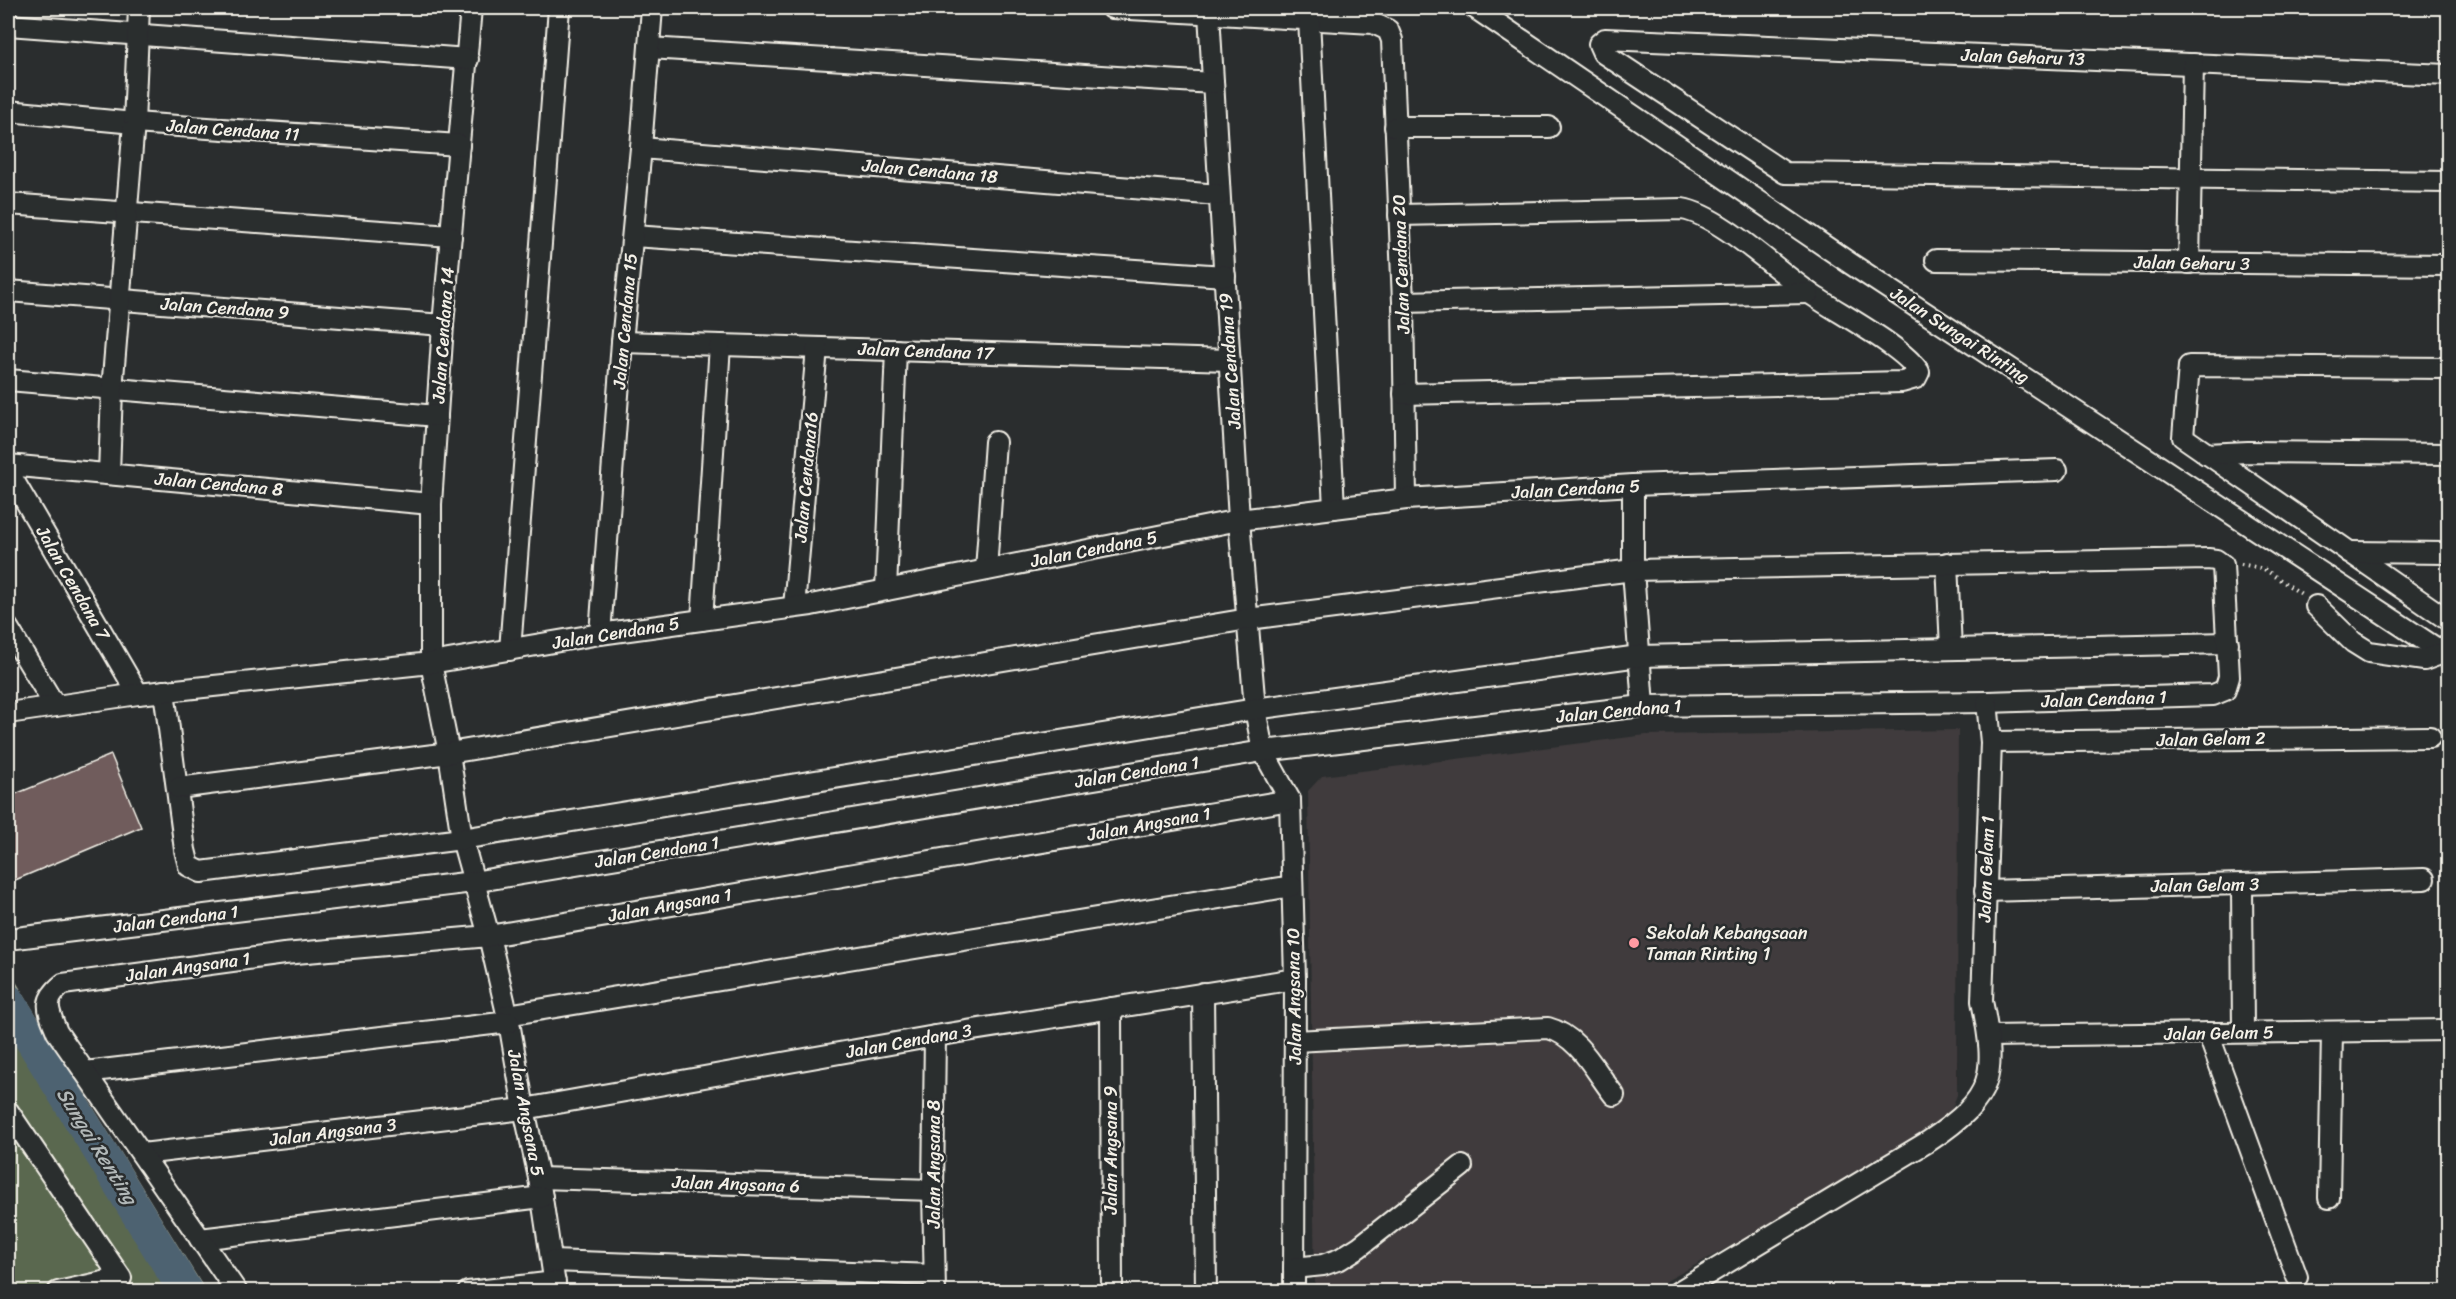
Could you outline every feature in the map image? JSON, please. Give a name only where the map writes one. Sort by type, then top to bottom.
[{"type":"street","points":[[109,473],[112,390],[135,123],[137,35],[140,8]]},
{"type":"street","name":"Jalan Cendana 14","points":[[462,839],[449,753],[431,663],[431,504],[443,325],[471,8]]},
{"type":"street","points":[[510,650],[559,8]]},
{"type":"street","name":"Jalan Cendana 15","points":[[600,634],[622,342],[652,8]]},
{"type":"street","points":[[1112,8],[1309,20],[1334,508]]},
{"type":"street","name":"Jalan Sungai Rinting","points":[[1475,8],[1851,264],[2446,655]]},
{"type":"street","name":"Jalan Cendana 19","points":[[1209,13],[1239,520],[1255,709]]},
{"type":"street","name":"Jalan Cendana 20","points":[[1309,20],[1373,23],[1388,30],[1392,40],[1403,302],[1406,499]]},
{"type":"street","points":[[8,25],[468,59]]},
{"type":"street","name":"Jalan Geharu 13","points":[[2191,178],[1785,173],[1603,53],[1599,44],[1605,39],[2448,75]]},
{"type":"street","points":[[649,48],[1213,83]]},
{"type":"street","points":[[2190,263],[2193,64]]},
{"type":"street","name":"Jalan Cendana 11","points":[[8,111],[135,123],[459,146]]},
{"type":"street","points":[[1395,127],[1549,127]]},
{"type":"street","name":"Jalan Cendana 18","points":[[641,148],[1219,195]]},
{"type":"street","points":[[2191,178],[2448,182]]},
{"type":"street","points":[[8,204],[451,236]]},
{"type":"street","points":[[1399,215],[1682,209],[1695,211],[1753,250],[1809,293],[1894,348],[1914,364],[1919,372],[1916,378],[1902,382],[1404,394]]},
{"type":"street","points":[[633,236],[1225,276]]},
{"type":"street","name":"Jalan Geharu 3","points":[[1936,260],[2448,265]]},
{"type":"street","name":"Jalan Cendana 9","points":[[8,291],[443,325]]},
{"type":"street","points":[[1403,302],[1809,293]]},
{"type":"street","name":"Jalan Cendana 17","points":[[622,342],[1230,360]]},
{"type":"street","points":[[702,620],[720,345]]},
{"type":"street","name":"Jalan Cendana16","points":[[794,607],[817,348]]},
{"type":"street","points":[[886,590],[896,350]]},
{"type":"street","points":[[2448,368],[2188,366],[2183,437],[2448,620]]},
{"type":"street","points":[[8,380],[437,416]]},
{"type":"street","points":[[986,570],[995,442]]},
{"type":"street","points":[[2205,454],[2248,452],[2448,454]]},
{"type":"street","name":"Jalan Cendana 8","points":[[8,465],[431,504]]},
{"type":"street","name":"Jalan Cendana 5","points":[[8,713],[138,694],[431,663],[600,634],[794,607],[1239,520],[1406,499],[1633,485],[2057,470]]},
{"type":"street","name":"Jalan Cendana 7","points":[[8,471],[138,694]]},
{"type":"street","points":[[1633,485],[1634,570],[1642,706]]},
{"type":"street","points":[[2349,552],[2448,553]]},
{"type":"street","points":[[178,788],[449,753],[1248,619],[1634,570],[2208,560],[2216,560],[2223,565]]},
{"type":"street","points":[[1947,563],[1951,649]]},
{"type":"street","name":"Jalan Cendana 1","points":[[8,939],[473,882],[1263,751],[1642,706],[1987,702],[2213,695],[2225,690],[2229,677],[2223,565]]},
{"type":"street","points":[[2316,606],[2353,642],[2369,652],[2424,660],[2446,655]]},
{"type":"street","points":[[8,628],[56,706]]},
{"type":"street","points":[[164,691],[185,850],[189,866],[201,872],[462,839],[1255,709],[1639,656],[2228,643]]},
{"type":"street","name":"Jalan Gelam 1","points":[[1678,1292],[1947,1129],[1983,1092],[1991,1060],[1982,1000],[1991,742],[1987,702]]},
{"type":"street","name":"Jalan Angsana 10","points":[[1255,709],[1263,751],[1290,800],[1295,979],[1294,1292]]},
{"type":"street","name":"Jalan Gelam 2","points":[[1991,742],[2430,736]]},
{"type":"street","name":"Jalan Angsana 1","points":[[85,1072],[57,1032],[48,1008],[51,994],[63,984],[260,957],[489,936],[1290,800]]},
{"type":"street","name":"Jalan Angsana 5","points":[[462,839],[489,936],[508,1018],[541,1188],[555,1287]]},
{"type":"street","name":"Jalan Gelam 3","points":[[1985,891],[2424,879]]},
{"type":"street","points":[[2242,885],[2243,1032]]},
{"type":"street","points":[[237,1292],[85,1072],[508,1018],[1292,886]]},
{"type":"street","name":"Jalan Cendana 3","points":[[524,1109],[935,1036],[1295,979]]},
{"type":"street","points":[[1203,993],[1206,1292]]},
{"type":"street","name":"Jalan Angsana 9","points":[[1111,1008],[1112,1292]]},
{"type":"street","points":[[1295,1041],[1548,1028],[1562,1031],[1574,1041],[1614,1095]]},
{"type":"street","name":"Jalan Gelam 5","points":[[1989,1035],[2448,1030]]},
{"type":"street","points":[[2329,1198],[2331,1032]]},
{"type":"street","points":[[2208,1033],[2297,1277]]},
{"type":"street","name":"Jalan Angsana 8","points":[[935,1036],[933,1190],[935,1283]]},
{"type":"street","name":"Jalan Angsana 3","points":[[142,1154],[524,1109]]},
{"type":"street","points":[[8,1111],[120,1278],[58,1292]]},
{"type":"street","points":[[1294,1268],[1323,1265],[1340,1259],[1359,1247],[1462,1166]]},
{"type":"street","name":"Jalan Angsana 6","points":[[200,1239],[541,1188],[933,1190]]},
{"type":"street","points":[[552,1261],[935,1283]]},
{"type":"street","points":[[468,1292],[555,1287]]},
{"type":"path","points":[[2223,565],[2244,564],[2264,569],[2289,584],[2316,606]]},
{"type":"shaded area","name":"Sekolah Kebangsaan Taman Rinting 1","points":[[1958,730],[1957,1095],[1949,1116],[1934,1135],[1648,1291],[1315,1291],[1308,791],[1322,776],[1646,735]]},
{"type":"green space","points":[[8,970],[205,1291],[8,1291]]},
{"type":"building","points":[[111,755],[141,827],[8,883],[8,797]]},
{"type":"waterway","name":"Sungai Renting","points":[[8,1001],[186,1292]]},
{"type":"place","name":"Sekolah Kebangsaan Taman Rinting 1","points":[[1634,943]]}]
